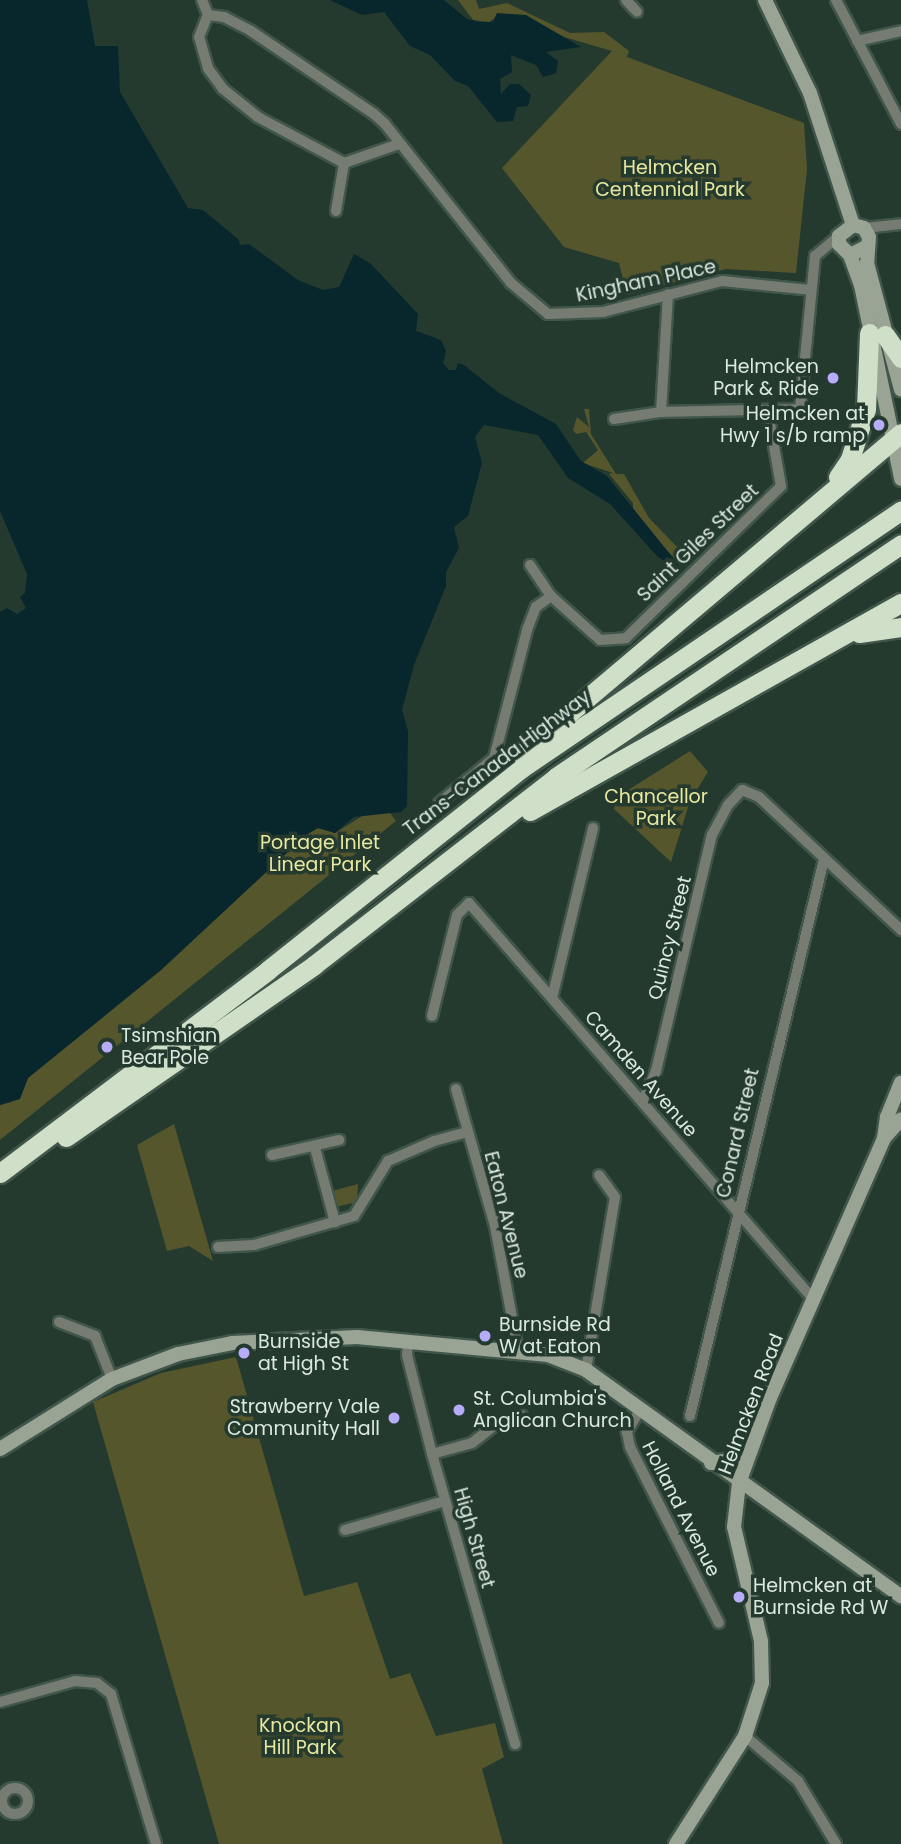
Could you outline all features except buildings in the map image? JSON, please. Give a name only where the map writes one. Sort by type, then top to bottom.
[{"type":"highway","points":[[877,334],[901,358]]},
{"type":"highway","points":[[828,492],[859,438],[877,334]]},
{"type":"highway","points":[[268,970],[293,941],[448,816],[897,436]]},
{"type":"highway","name":"Trans-Canada Highway","points":[[0,1173],[268,970],[532,761],[901,510]]},
{"type":"highway","points":[[0,1189],[84,1124],[341,945],[556,777],[901,544]]},
{"type":"highway","points":[[341,945],[391,917],[535,808],[901,603]]},
{"type":"highway","points":[[807,656],[876,628],[901,627]]},
{"type":"main road","points":[[765,0],[810,93],[854,235],[867,263],[877,334],[897,436],[901,478]]},
{"type":"main road","points":[[854,235],[850,255],[877,334],[901,390]]},
{"type":"main road","points":[[850,255],[854,235]]},
{"type":"main road","name":"Helmcken Road","points":[[676,1844],[746,1736],[762,1684],[761,1641],[734,1527],[739,1483],[753,1444],[884,1138],[887,1117],[901,1083]]},
{"type":"main road","name":"Helmcken Road","points":[[884,1138],[900,1121]]},
{"type":"main road","points":[[0,1450],[112,1379],[169,1357],[232,1343],[311,1337],[408,1341],[517,1350],[566,1360],[586,1370],[739,1483],[901,1597]]},
{"type":"main road","points":[[712,1463],[732,1460],[753,1444]]},
{"type":"main road","points":[[734,1527],[747,1506],[764,1500]]},
{"type":"street","points":[[202,0],[208,15],[199,37],[215,80],[258,117],[344,163],[399,144]]},
{"type":"street","points":[[626,0],[637,12]]},
{"type":"street","points":[[836,0],[901,124]]},
{"type":"street","name":"Kingham Place","points":[[208,15],[224,17],[251,31],[366,108],[399,144],[511,283],[548,314],[603,312],[722,281],[810,290]]},
{"type":"street","points":[[857,41],[901,31]]},
{"type":"street","points":[[336,211],[344,163]]},
{"type":"street","points":[[614,419],[661,412],[768,412],[800,409],[815,256],[854,235],[901,224]]},
{"type":"street","points":[[661,412],[668,295]]},
{"type":"street","name":"Saint Giles Street","points":[[551,596],[600,640],[611,643],[626,638],[781,486],[768,412]]},
{"type":"street","points":[[439,803],[494,758],[527,630],[536,607],[551,596],[530,565]]},
{"type":"street","name":"Quincy Street","points":[[643,1100],[656,1070],[712,835],[728,805],[742,790],[758,797],[824,859]]},
{"type":"street","points":[[552,998],[593,828]]},
{"type":"street","points":[[824,859],[901,930]]},
{"type":"street","name":"Conard Street","points":[[690,1416],[824,859]]},
{"type":"street","name":"Camden Avenue","points":[[432,1016],[457,915],[469,903],[643,1100],[814,1300]]},
{"type":"street","name":"Eaton Avenue","points":[[456,1089],[495,1226],[517,1350]]},
{"type":"street","points":[[218,1247],[254,1245],[334,1222],[360,1211],[388,1161],[434,1141],[468,1132]]},
{"type":"street","points":[[272,1155],[315,1148],[339,1140]]},
{"type":"street","points":[[315,1148],[334,1222]]},
{"type":"street","points":[[586,1370],[615,1197],[599,1175]]},
{"type":"street","points":[[60,1322],[95,1336],[112,1379]]},
{"type":"street","name":"High Street","points":[[408,1341],[407,1355],[432,1454],[515,1744]]},
{"type":"street","name":"Holland Avenue","points":[[640,1410],[627,1432],[630,1447],[719,1623]]},
{"type":"street","points":[[432,1454],[472,1443],[494,1426],[522,1416]]},
{"type":"street","points":[[345,1530],[445,1501]]},
{"type":"street","points":[[0,1702],[75,1681],[97,1684],[111,1694],[156,1844]]},
{"type":"street","points":[[746,1736],[798,1781],[836,1844]]},
{"type":"green space","name":"Helmcken Centennial Park","points":[[458,0],[476,0],[479,9],[507,3],[570,33],[604,32],[629,51],[627,57],[804,123],[807,169],[796,273],[726,269],[627,295],[619,263],[564,247],[502,168],[612,51],[496,17],[489,22],[473,20]]},
{"type":"green space","points":[[584,409],[589,409],[591,434],[616,474],[624,474],[649,518],[683,553],[676,560],[633,514],[633,503],[609,474],[613,473],[583,463],[598,450],[586,432],[576,434],[573,430],[577,417],[589,427]]},
{"type":"green space","name":"Chancellor Park","points":[[690,751],[708,772],[690,801],[671,862],[614,809],[617,797]]},
{"type":"green space","name":"Portage Inlet Linear Park","points":[[367,813],[390,813],[396,821],[0,1140],[0,1105],[11,1102],[28,1078],[161,970],[306,835],[318,828],[335,833]]},
{"type":"green space","points":[[174,1124],[213,1261],[189,1246],[167,1251],[137,1145]]},
{"type":"green space","points":[[358,1184],[357,1202],[336,1207],[332,1191]]},
{"type":"green space","name":"Knockan Hill Park","points":[[236,1357],[304,1596],[357,1582],[390,1679],[410,1673],[436,1736],[495,1723],[504,1757],[482,1769],[503,1844],[219,1844],[93,1402],[161,1373]]},
{"type":"water","points":[[0,0],[87,0],[95,46],[118,46],[120,92],[188,208],[203,210],[238,239],[240,245],[249,244],[298,280],[323,290],[339,287],[354,254],[370,263],[418,314],[416,331],[441,340],[446,351],[443,363],[449,370],[456,370],[458,363],[464,365],[499,393],[556,424],[581,461],[607,476],[678,564],[674,569],[656,555],[610,504],[568,478],[538,435],[484,425],[475,437],[482,463],[468,516],[454,527],[459,548],[446,572],[446,586],[414,665],[402,710],[408,731],[407,806],[401,812],[354,817],[335,833],[318,828],[306,835],[161,970],[28,1078],[20,1099],[0,1105],[0,612],[7,608],[17,614],[26,608],[20,597],[25,593],[27,574],[0,511]]},
{"type":"water","points":[[330,0],[444,0],[467,19],[480,22],[493,22],[497,13],[526,15],[581,47],[546,52],[558,61],[556,73],[543,77],[536,65],[511,55],[512,72],[500,79],[501,94],[510,84],[519,84],[531,95],[528,106],[517,107],[513,121],[497,122],[468,86],[455,81],[430,55],[410,46],[384,12],[362,15]]},
{"type":"place","name":"Helmcken Park & Ride","points":[[833,378]]},
{"type":"place","name":"Helmcken at Hwy 1 s/b ramp","points":[[879,425]]},
{"type":"place","name":"Tsimshian Bear Pole","points":[[107,1047]]},
{"type":"place","name":"Burnside Rd W at Eaton","points":[[485,1336]]},
{"type":"place","name":"Burnside at High St","points":[[244,1353]]},
{"type":"place","name":"St. Columbia's Anglican Church","points":[[459,1410]]},
{"type":"place","name":"Strawberry Vale Community Hall","points":[[394,1418]]},
{"type":"place","name":"Helmcken at Burnside Rd W","points":[[739,1597]]}]
